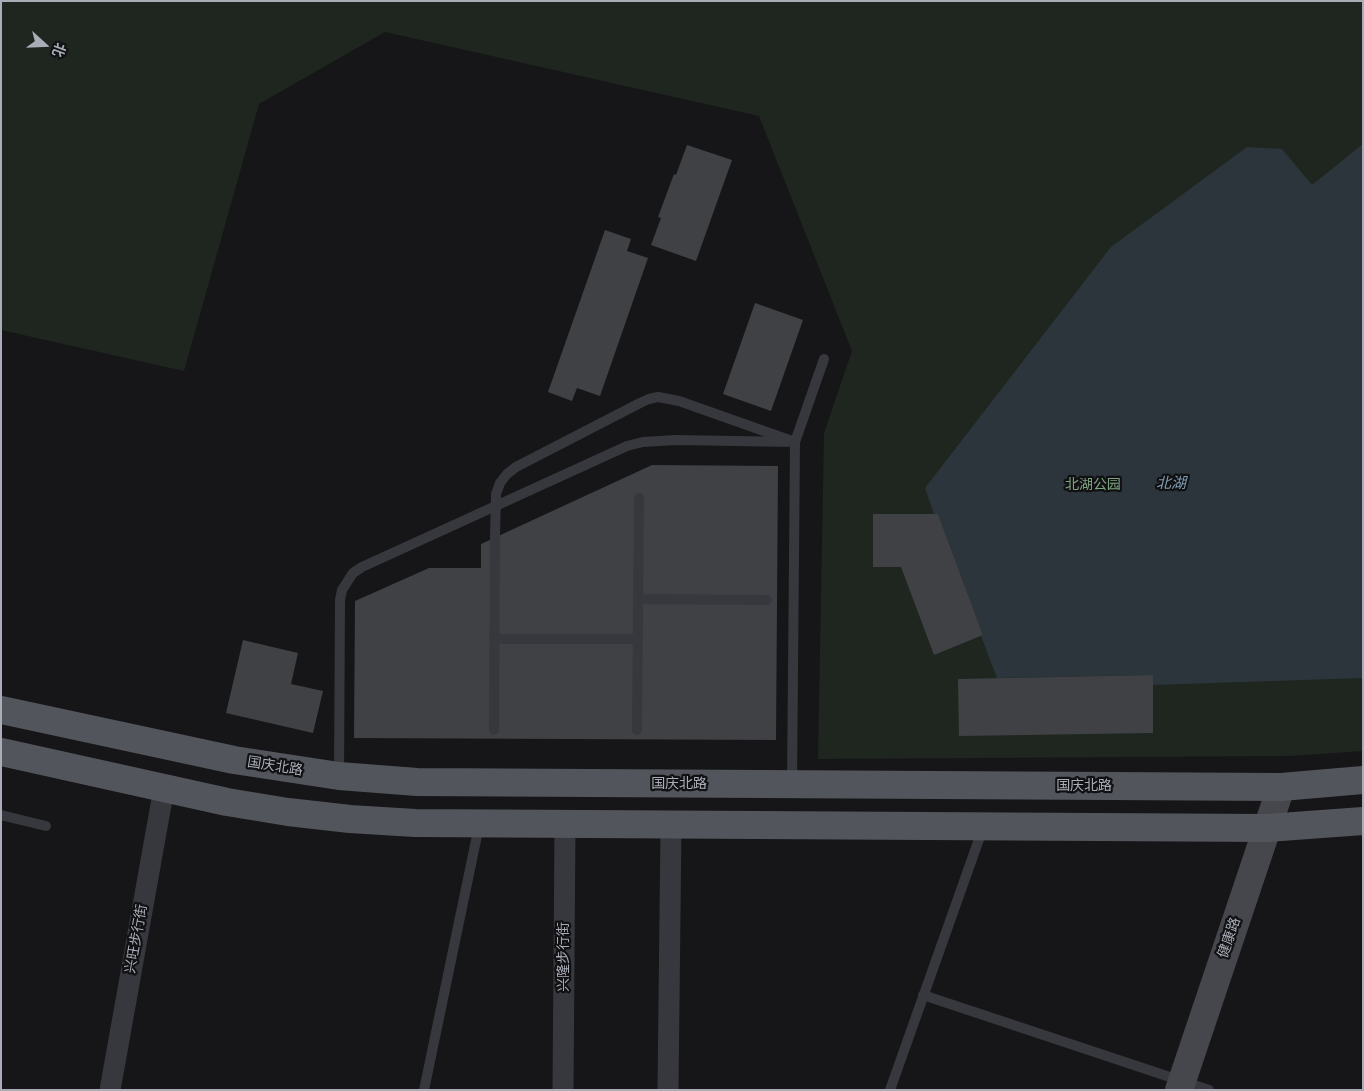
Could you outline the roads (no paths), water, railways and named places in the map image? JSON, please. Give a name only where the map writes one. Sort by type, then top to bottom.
[{"type":"main road","name":"国庆北路","points":[[1,710],[234,760],[339,776],[444,782],[1281,787],[1363,780]]},
{"type":"main road","points":[[1,752],[227,802],[341,818],[415,823],[480,825],[1267,828],[1363,821]]},
{"type":"street","name":"健康路","points":[[1180,1085],[1281,787]]},
{"type":"street","name":"兴旺步行街","points":[[110,1090],[164,788]]},
{"type":"street","name":"兴隆步行街","points":[[563,1090],[565,825]]},
{"type":"street","points":[[668,1090],[671,825]]},
{"type":"lane","points":[[792,784],[795,442],[824,359]]},
{"type":"lane","points":[[494,730],[496,494],[507,474],[516,467],[649,399],[664,398],[679,401],[795,442]]},
{"type":"lane","points":[[339,776],[340,600],[342,590],[353,573],[362,567],[627,446],[643,442],[675,440],[795,442]]},
{"type":"lane","points":[[637,730],[639,498]]},
{"type":"lane","points":[[638,599],[767,600]]},
{"type":"lane","points":[[494,638],[638,639]]},
{"type":"lane","points":[[1,815],[46,826]]},
{"type":"lane","points":[[424,1090],[480,825]]},
{"type":"lane","points":[[890,1090],[983,827]]},
{"type":"lane","points":[[923,995],[1180,1085],[1209,1090]]},
{"type":"water","name":"北湖","points":[[1363,144],[1363,678],[1153,685],[1152,675],[997,678],[938,514],[934,514],[925,488],[1111,247],[1247,147],[1282,149],[1312,185]]},
{"type":"park label","name":"北湖公园","points":[[1093,485]]}]
